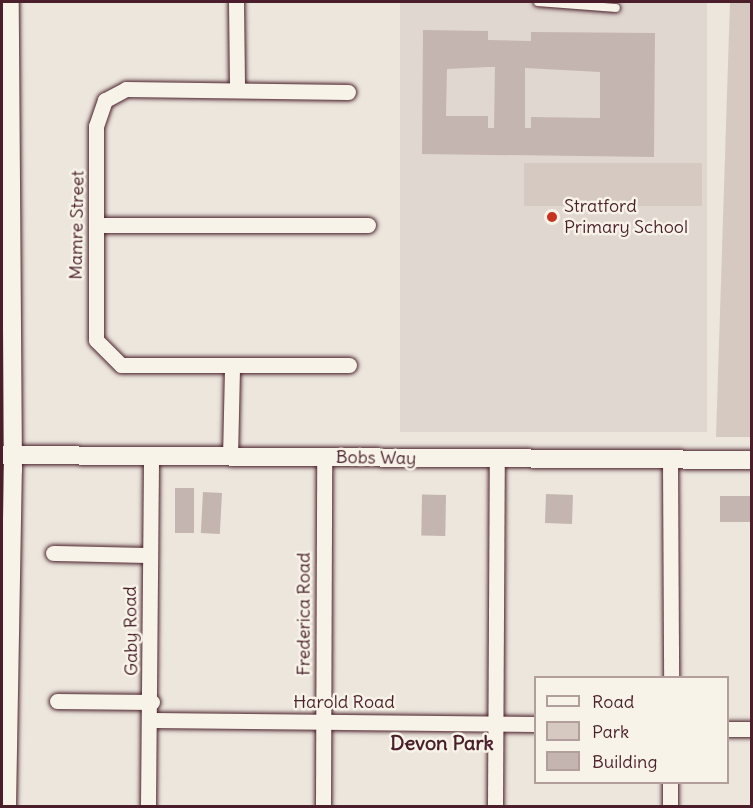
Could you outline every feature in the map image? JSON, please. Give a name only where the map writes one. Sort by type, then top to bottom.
[{"type":"street","points":[[8,807],[11,644],[7,455],[8,277],[5,81],[10,2]]},
{"type":"street","points":[[236,2],[237,90]]},
{"type":"street","name":"Mamre Street","points":[[348,92],[126,89],[105,100],[96,126],[100,225],[96,340],[107,357],[122,365],[349,365]]},
{"type":"street","points":[[100,225],[368,225]]},
{"type":"street","points":[[2,320],[8,277]]},
{"type":"street","points":[[230,457],[232,366]]},
{"type":"street","name":"Bobs Way","points":[[7,455],[151,454],[230,457],[752,460]]},
{"type":"street","name":"Gaby Road","points":[[148,807],[152,720],[151,454]]},
{"type":"street","name":"Frederica Road","points":[[323,807],[324,457]]},
{"type":"street","points":[[495,807],[497,459]]},
{"type":"street","points":[[670,460],[671,676]]},
{"type":"street","points":[[53,554],[150,555]]},
{"type":"street","points":[[2,571],[11,644]]},
{"type":"street","points":[[57,701],[152,702]]},
{"type":"street","name":"Harold Road","points":[[152,720],[534,723]]},
{"type":"street","points":[[729,729],[752,729]]},
{"type":"street","points":[[670,784],[670,807]]},
{"type":"lane","points":[[538,2],[616,8]]},
{"type":"shaded area","name":"Stratford Primary School","points":[[400,2],[707,2],[707,432],[400,432]]},
{"type":"green space","points":[[730,2],[752,2],[752,437],[716,437]]},
{"type":"green space","points":[[524,163],[702,163],[702,206],[524,206]]},
{"type":"building","points":[[423,30],[488,31],[488,40],[531,41],[531,32],[655,33],[654,157],[422,154]],"holes":[[[495,67],[494,128],[488,128],[488,116],[446,116],[447,69]],[[525,68],[600,72],[600,118],[531,117],[531,128],[525,128]]]},
{"type":"building","points":[[175,488],[194,488],[194,533],[175,533]]},
{"type":"building","points":[[203,492],[222,493],[220,534],[201,533]]},
{"type":"building","points":[[546,494],[573,495],[572,524],[545,523]]},
{"type":"building","points":[[422,495],[446,495],[445,536],[421,536]]},
{"type":"building","points":[[720,496],[752,496],[752,522],[720,522]]},
{"type":"place","name":"Stratford Primary School","points":[[552,217]]},
{"type":"district","name":"Devon Park","points":[[442,742]]}]
